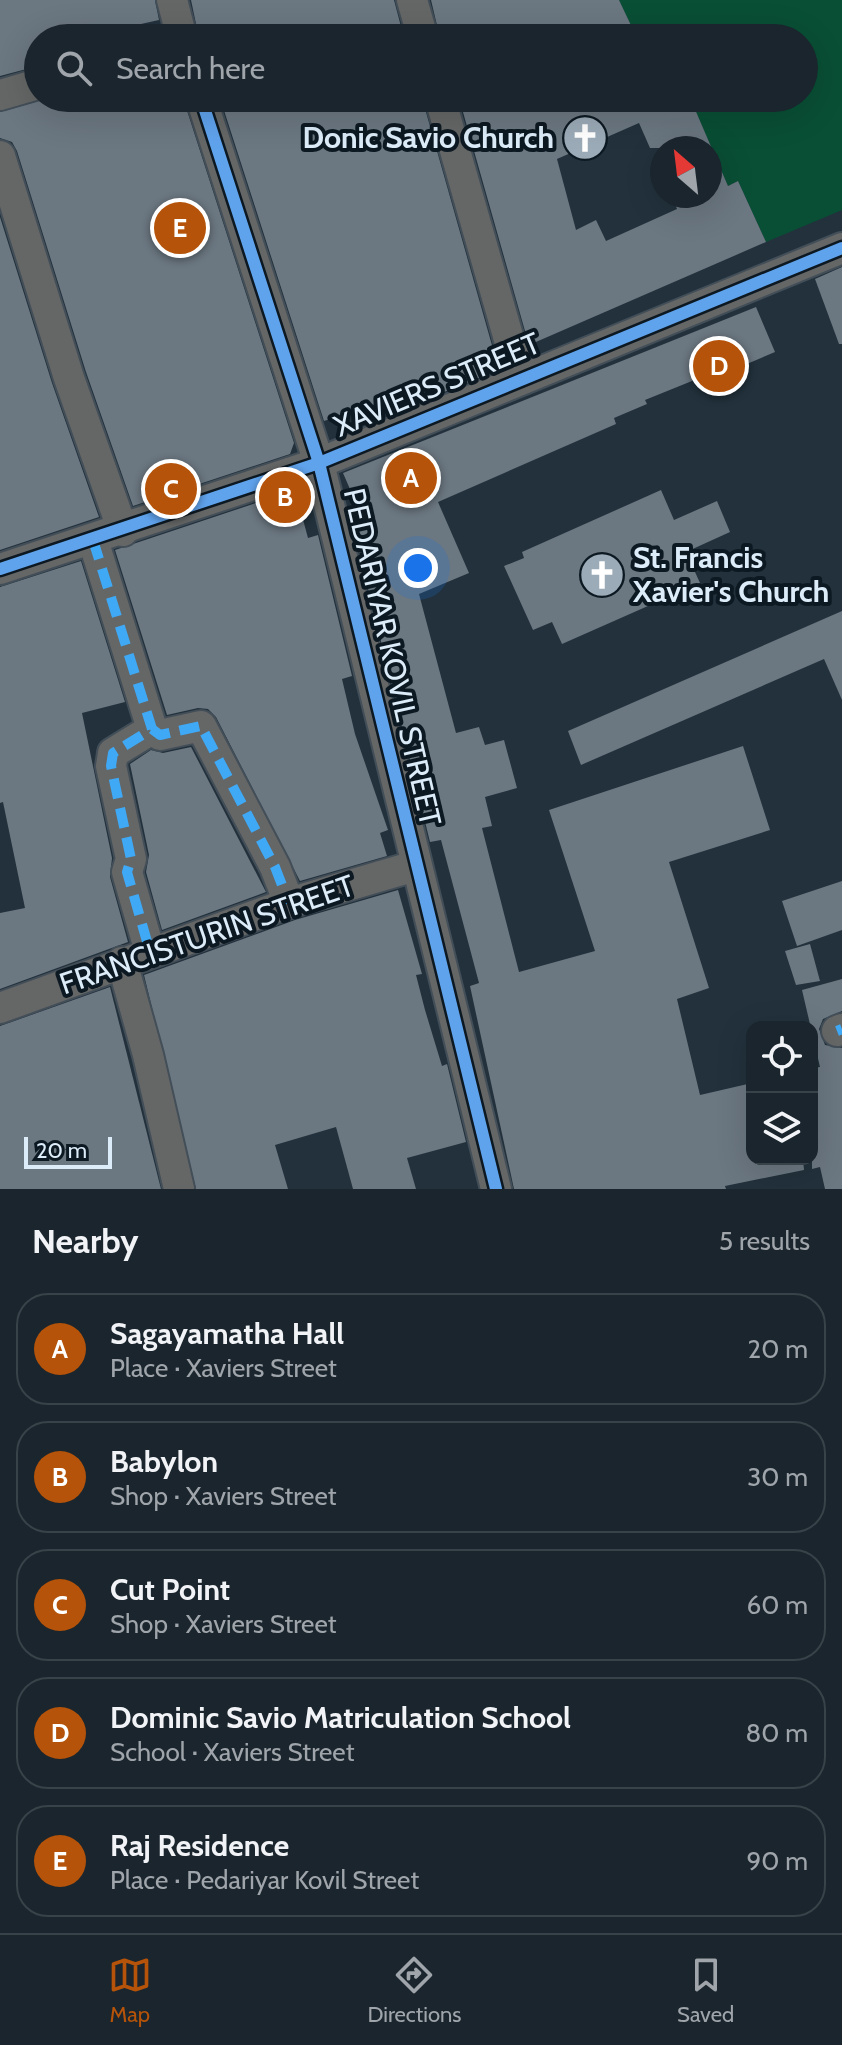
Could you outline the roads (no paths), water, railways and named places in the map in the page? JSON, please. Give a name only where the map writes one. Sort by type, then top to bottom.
[{"type":"street","points":[[172,0],[178,24]]},
{"type":"street","points":[[412,0],[419,24]]},
{"type":"street","points":[[0,95],[24,88]]},
{"type":"street","name":"PEDARIYAR KOVIL STREET","points":[[206,112],[319,463],[496,1189]]},
{"type":"street","points":[[444,112],[520,378]]},
{"type":"street","points":[[0,156],[69,378],[123,531]]},
{"type":"street","name":"XAVIERS STREET","points":[[0,569],[123,531],[319,463],[842,248]]},
{"type":"street","points":[[93,540],[152,729],[160,735],[201,726],[275,867],[289,903]]},
{"type":"street","points":[[152,729],[113,753],[111,766],[131,859],[127,872],[148,1055],[179,1189]]},
{"type":"street","name":"FRANCISTURIN STREET","points":[[0,1008],[289,903],[415,866]]},
{"type":"place","name":"Donic Savio Church","points":[[585,138]]},
{"type":"place","name":"Raj Residence","points":[[180,228]]},
{"type":"place","name":"Dominic Savio Matriculation School","points":[[719,366]]},
{"type":"place","name":"Sagayamatha Hall","points":[[411,478]]},
{"type":"place","name":"Cut Point","points":[[171,489]]},
{"type":"place","name":"Babylon","points":[[285,497]]},
{"type":"place","name":"St. Francis Xavier's Church","points":[[602,575]]}]
